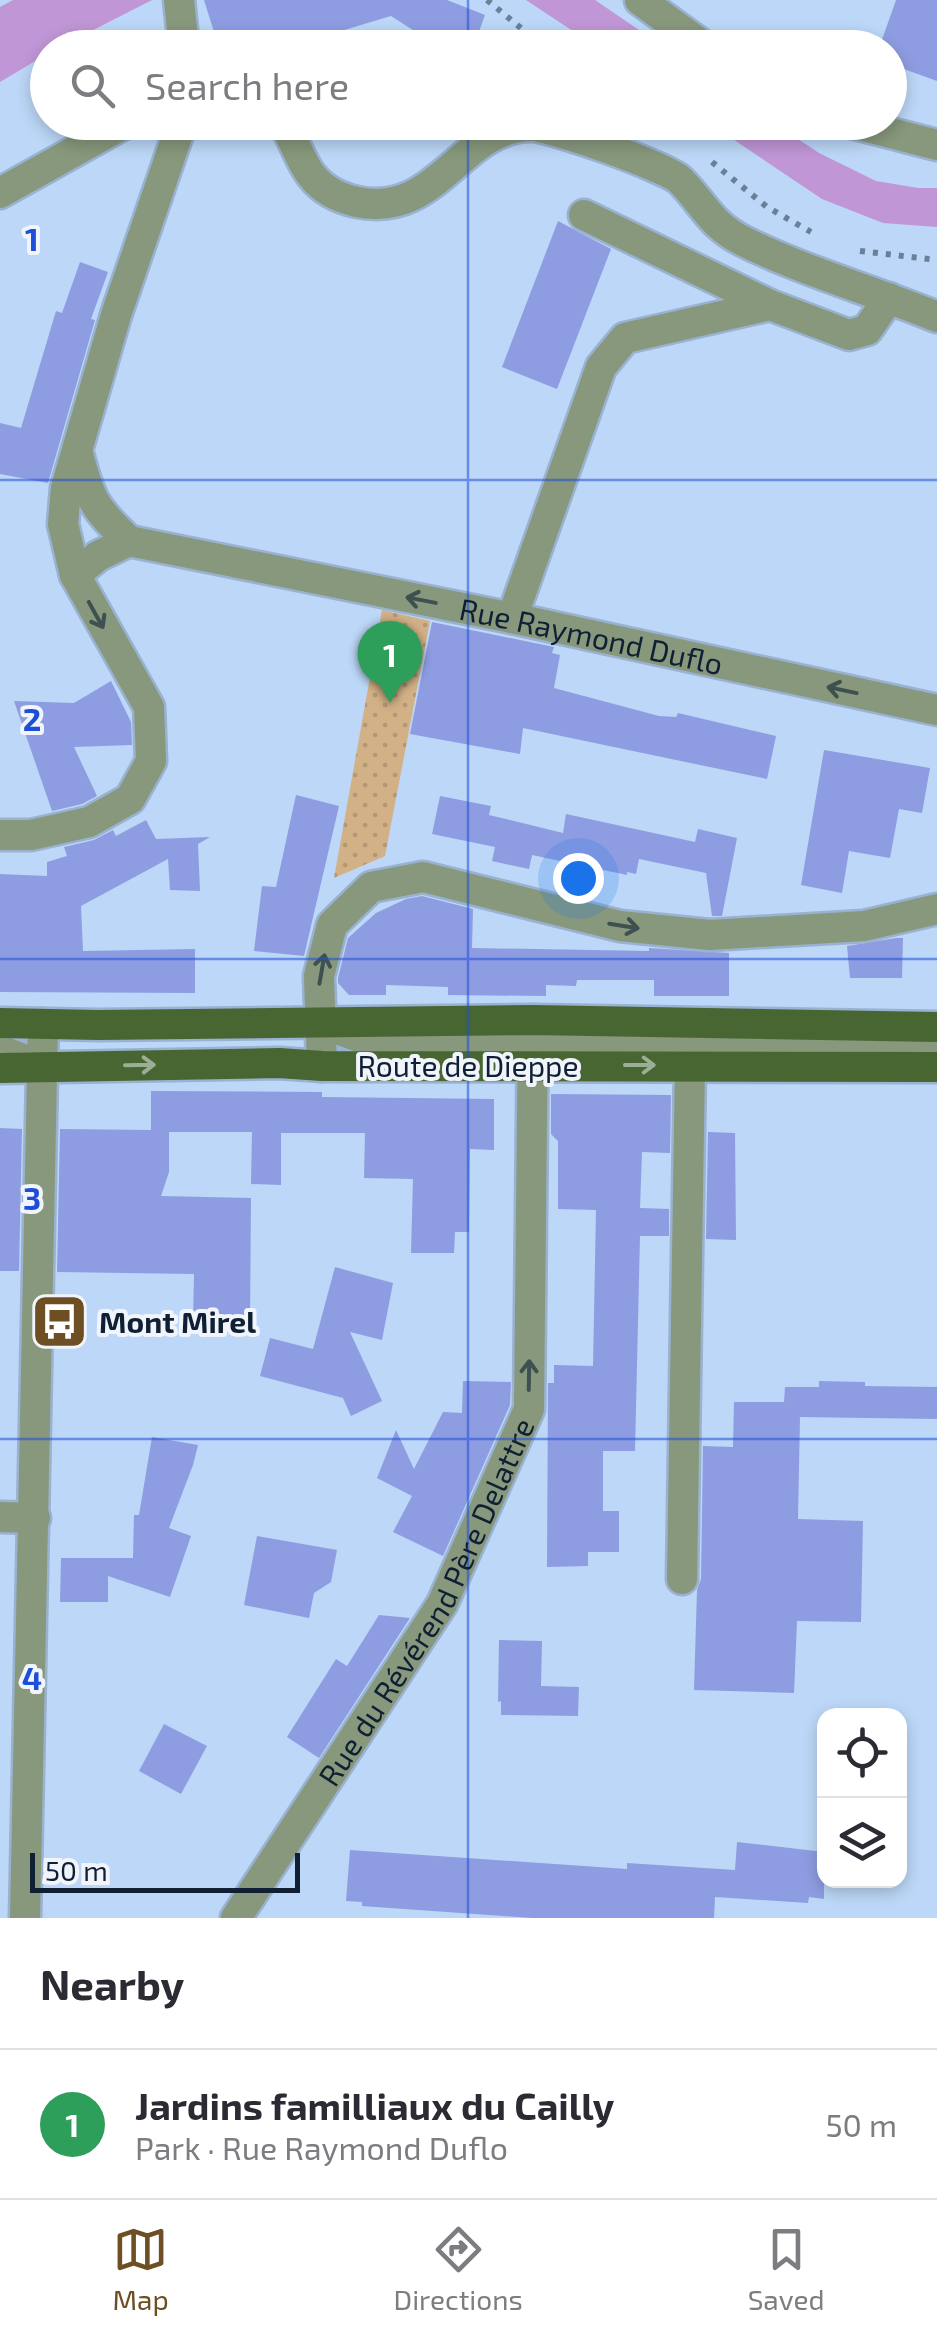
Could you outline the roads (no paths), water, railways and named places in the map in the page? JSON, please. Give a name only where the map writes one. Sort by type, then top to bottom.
[{"type":"main road","name":"Route de Dieppe","points":[[0,1023],[319,1022],[533,1040],[690,1064],[937,1068]]},
{"type":"main road","name":"Route de Dieppe","points":[[0,1068],[279,1062],[322,1066],[533,1040],[937,1027]]},
{"type":"street","points":[[179,0],[182,30]]},
{"type":"street","points":[[640,0],[681,30]]},
{"type":"street","points":[[907,138],[937,146]]},
{"type":"street","points":[[0,193],[95,140]]},
{"type":"street","points":[[0,834],[31,835],[89,822],[130,799],[151,761],[149,707],[75,575],[63,524],[66,488],[116,315],[176,140]]},
{"type":"street","points":[[295,140],[309,174],[327,191],[353,201],[384,206],[414,198],[489,140]]},
{"type":"street","points":[[584,140],[677,176],[713,222],[744,242],[932,312]]},
{"type":"street","points":[[584,215],[770,305],[850,334],[866,330],[889,298]]},
{"type":"street","points":[[512,618],[601,368],[625,338],[770,305]]},
{"type":"street","points":[[75,575],[98,556],[129,541],[88,496],[78,454]]},
{"type":"street","name":"Rue Raymond Duflo","points":[[129,541],[512,618],[937,710]]},
{"type":"street","points":[[322,1066],[319,976],[332,924],[370,888],[423,876],[620,926],[710,935],[864,926],[937,909]]},
{"type":"street","points":[[25,1918],[43,1024]]},
{"type":"street","points":[[533,1040],[937,1046]]},
{"type":"street","name":"Rue du Révérend Père Delattre","points":[[236,1918],[442,1604],[528,1410],[533,1040]]},
{"type":"street","points":[[0,1050],[42,1067]]},
{"type":"street","points":[[682,1579],[690,1064]]},
{"type":"street","points":[[0,1517],[35,1518]]},
{"type":"place","name":"Jardins familliaux du Cailly","points":[[390,703]]},
{"type":"place","name":"Mont Mirel","points":[[60,1321]]}]
